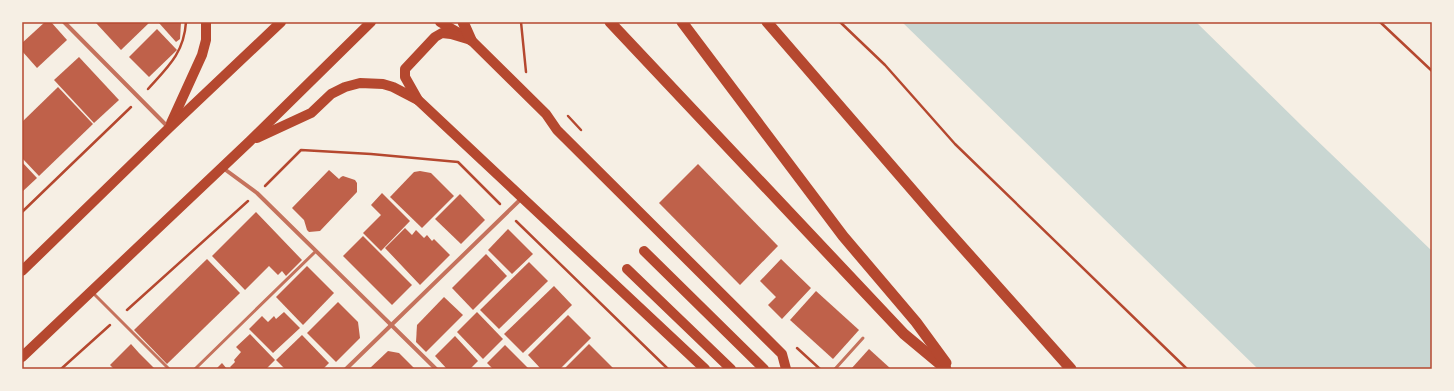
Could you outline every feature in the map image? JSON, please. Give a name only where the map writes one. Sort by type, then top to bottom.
[{"type":"highway","points":[[463,22],[471,40]]},
{"type":"highway","points":[[610,22],[904,334],[946,369]]},
{"type":"highway","points":[[682,22],[843,236],[916,322],[950,369]]},
{"type":"highway","points":[[767,22],[940,222],[1071,369]]},
{"type":"main road","points":[[169,128],[202,54],[206,40],[206,22]]},
{"type":"main road","points":[[22,271],[169,128],[281,22]]},
{"type":"main road","points":[[22,357],[250,141],[371,22]]},
{"type":"main road","points":[[440,22],[471,40],[546,114],[557,130],[782,354],[786,369]]},
{"type":"main road","points":[[418,100],[405,78],[405,69],[435,37],[442,34],[451,34],[471,40]]},
{"type":"main road","points":[[250,141],[311,113],[331,94],[344,87],[360,83],[383,84],[393,87],[418,100],[705,369]]},
{"type":"main road","points":[[644,251],[764,369]]},
{"type":"main road","points":[[627,269],[731,369]]},
{"type":"street","points":[[64,22],[169,128]]},
{"type":"street","points":[[222,167],[257,193],[436,369]]},
{"type":"street","points":[[346,369],[392,326],[523,197]]},
{"type":"lane","points":[[195,369],[316,251]]},
{"type":"lane","points":[[91,290],[170,369]]},
{"type":"lane","points":[[835,369],[863,338]]},
{"type":"path","points":[[22,212],[139,98],[173,62],[182,46],[186,32],[186,22]]},
{"type":"path","points":[[521,22],[525,72],[531,77]]},
{"type":"path","points":[[840,22],[885,65],[955,144],[1187,369]]},
{"type":"path","points":[[1380,22],[1432,71]]},
{"type":"path","points":[[564,112],[586,135]]},
{"type":"path","points":[[61,369],[257,193],[301,150],[371,154],[458,162],[507,212],[668,369]]},
{"type":"path","points":[[792,343],[820,369]]},
{"type":"shaded area","points":[[902,22],[1196,22],[1432,251],[1432,369],[1258,369]]},
{"type":"building","points":[[45,22],[51,22],[67,40],[37,68],[22,51],[22,43]]},
{"type":"building","points":[[150,22],[121,50],[96,23]]},
{"type":"building","points":[[181,22],[180,39],[176,42],[159,23]]},
{"type":"building","points":[[157,29],[177,50],[149,77],[129,57]]},
{"type":"building","points":[[79,57],[119,100],[94,123],[54,80]]},
{"type":"building","points":[[58,87],[93,124],[39,176],[22,158],[22,122]]},
{"type":"building","points":[[22,162],[37,178],[22,192]]},
{"type":"building","points":[[698,164],[778,246],[740,285],[659,203]]},
{"type":"building","points":[[329,170],[339,179],[343,176],[355,180],[357,183],[357,192],[320,231],[309,232],[304,220],[292,208]]},
{"type":"building","points":[[420,171],[431,173],[454,196],[422,228],[390,197],[414,172]]},
{"type":"building","points":[[382,193],[410,221],[381,251],[363,233],[381,215],[371,205]]},
{"type":"building","points":[[460,194],[485,220],[461,244],[435,219]]},
{"type":"building","points":[[256,212],[302,260],[286,276],[282,271],[278,275],[269,266],[245,290],[212,256]]},
{"type":"building","points":[[405,228],[412,235],[416,230],[424,238],[427,235],[432,241],[434,239],[450,255],[420,285],[385,248]]},
{"type":"building","points":[[508,229],[533,254],[512,274],[488,250]]},
{"type":"building","points":[[363,236],[412,285],[392,305],[343,256]]},
{"type":"building","points":[[486,254],[507,276],[473,310],[452,288]]},
{"type":"building","points":[[207,259],[240,293],[167,364],[134,330]]},
{"type":"building","points":[[781,259],[811,288],[782,319],[768,305],[776,297],[760,281]]},
{"type":"building","points":[[529,262],[548,281],[499,329],[480,310]]},
{"type":"building","points":[[307,266],[334,293],[303,325],[276,297]]},
{"type":"building","points":[[554,286],[572,305],[523,353],[504,334]]},
{"type":"building","points":[[816,291],[859,330],[833,359],[790,320]]},
{"type":"building","points":[[444,297],[463,315],[426,352],[416,342],[417,325]]},
{"type":"building","points":[[338,302],[358,322],[360,338],[336,362],[307,333]]},
{"type":"building","points":[[284,312],[300,328],[273,353],[249,329],[262,316],[268,322],[274,316],[276,319]]},
{"type":"building","points":[[477,312],[503,339],[483,359],[457,332]]},
{"type":"building","points":[[568,315],[591,338],[560,369],[541,369],[528,355]]},
{"type":"building","points":[[250,334],[275,360],[266,369],[232,369],[230,367],[241,352],[236,347]]},
{"type":"building","points":[[302,335],[329,363],[323,369],[285,369],[276,360]]},
{"type":"building","points":[[455,336],[478,361],[470,369],[447,369],[435,356]]},
{"type":"building","points":[[131,344],[155,369],[114,369],[110,365]]},
{"type":"building","points":[[589,344],[614,369],[564,369]]},
{"type":"building","points":[[505,345],[529,369],[493,369],[487,363]]},
{"type":"building","points":[[869,349],[891,369],[851,369]]},
{"type":"building","points":[[388,351],[399,353],[415,369],[369,369]]},
{"type":"building","points":[[222,363],[227,369],[216,369]]}]
